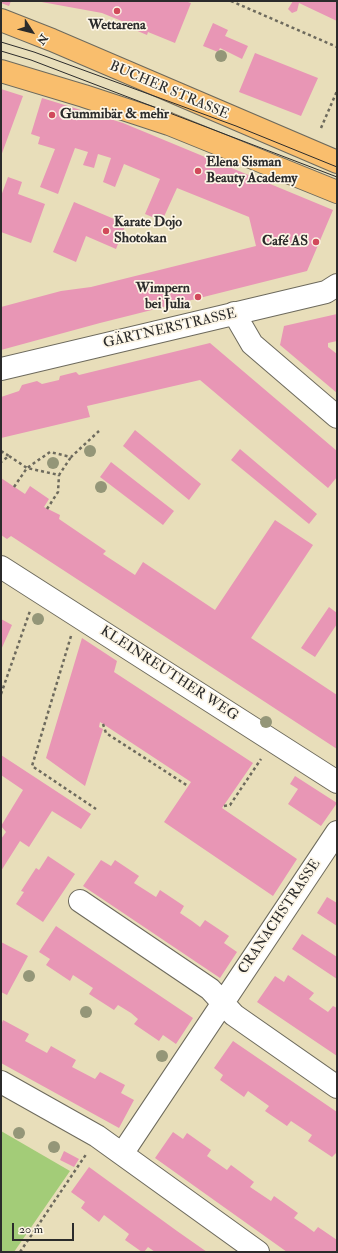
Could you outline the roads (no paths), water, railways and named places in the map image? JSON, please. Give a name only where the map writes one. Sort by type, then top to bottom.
[{"type":"main road","name":"BUCHER STRASSE","points":[[1,20],[52,40],[337,162]]},
{"type":"main road","points":[[1,71],[158,120],[337,192]]},
{"type":"street","name":"GÄRTNERSTRASSE","points":[[1,370],[326,292],[337,285]]},
{"type":"street","points":[[234,313],[252,344],[337,417]]},
{"type":"street","name":"KLEINREUTHER WEG","points":[[1,567],[337,782]]},
{"type":"street","name":"CRANACHSTRASSE","points":[[122,1154],[222,1002],[337,832]]},
{"type":"street","points":[[80,901],[210,989],[234,1015],[337,1087]]},
{"type":"street","points":[[1,1082],[97,1136],[258,1252]]},
{"type":"tram line","points":[[1,42],[34,52],[236,126],[337,167]]},
{"type":"tram line","points":[[1,51],[31,60],[337,177]]},
{"type":"place","name":"Wettarena","points":[[117,11]]},
{"type":"place","name":"Gummibär & mehr","points":[[52,115]]},
{"type":"place","name":"Elena Sisman Beauty Academy","points":[[198,171]]},
{"type":"place","name":"Karate Dojo Shotokan","points":[[106,231]]},
{"type":"place","name":"Café AS","points":[[316,242]]},
{"type":"place","name":"Wimpern bei Julia","points":[[198,297]]}]
